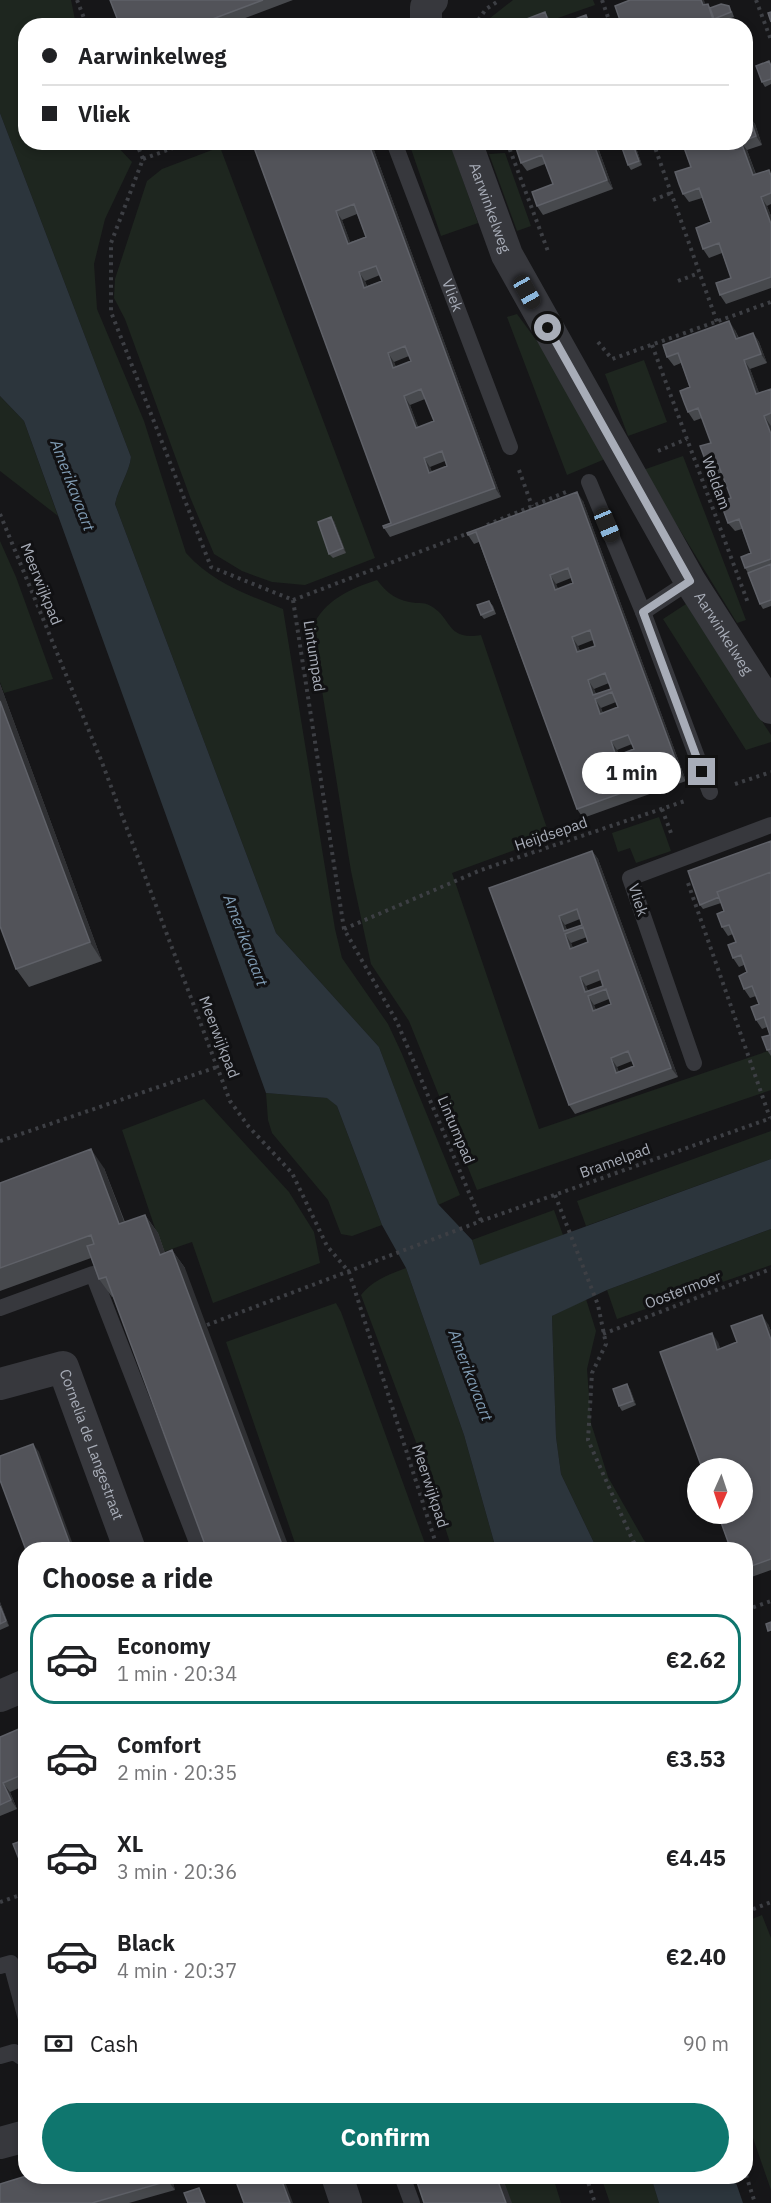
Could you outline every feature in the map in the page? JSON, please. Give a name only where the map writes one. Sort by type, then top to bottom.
[{"type":"street","points":[[426,18],[426,7],[432,0]]},
{"type":"street","name":"Aarwinkelweg","points":[[469,150],[507,255],[690,581],[771,708]]},
{"type":"street","name":"Cornelia de Langestraat","points":[[0,1384],[63,1367],[127,1542]]},
{"type":"street","points":[[0,1696],[18,1688]]},
{"type":"street","points":[[0,2143],[18,2138]]},
{"type":"street","points":[[340,2184],[346,2203]]},
{"type":"lane","name":"Vliek","points":[[397,150],[510,447]]},
{"type":"lane","points":[[589,482],[643,612],[710,792]]},
{"type":"lane","points":[[643,612],[690,581]]},
{"type":"lane","name":"Vliek","points":[[694,1063],[630,878],[771,825]]},
{"type":"lane","points":[[0,1308],[93,1274],[198,1542]]},
{"type":"lane","points":[[0,1966],[11,1963],[18,1989]]},
{"type":"lane","points":[[0,2056],[14,2052],[18,2055]]},
{"type":"lane","points":[[405,2184],[412,2203]]},
{"type":"path","points":[[77,0],[84,18]]},
{"type":"path","points":[[480,18],[486,9],[500,0]]},
{"type":"path","points":[[602,0],[608,18]]},
{"type":"path","points":[[756,0],[771,40]]},
{"type":"path","points":[[139,150],[143,159],[111,243],[111,312],[211,567],[293,600],[473,531]]},
{"type":"path","points":[[143,159],[167,150]]},
{"type":"path","points":[[510,150],[551,259]]},
{"type":"path","points":[[656,150],[717,322]]},
{"type":"path","points":[[652,200],[671,193]]},
{"type":"path","points":[[678,282],[699,273]]},
{"type":"path","points":[[592,334],[612,359],[771,302]]},
{"type":"path","name":"Weldam","points":[[652,345],[749,607]]},
{"type":"path","points":[[510,447],[532,506]]},
{"type":"path","points":[[483,527],[589,482]]},
{"type":"path","name":"Meerwijkpad","points":[[0,514],[101,760],[217,1067],[238,1114],[292,1173],[327,1246],[349,1272],[435,1542]]},
{"type":"path","name":"Lintumpad","points":[[293,600],[344,929],[397,1022],[481,1221]]},
{"type":"path","name":"Heijdsepad","points":[[344,929],[481,870],[771,772]]},
{"type":"path","points":[[662,809],[770,1118]]},
{"type":"path","points":[[0,1141],[217,1067]]},
{"type":"path","name":"Bramelpad","points":[[349,1272],[481,1221],[770,1118]]},
{"type":"path","points":[[555,1195],[569,1224],[598,1305],[606,1344],[592,1373],[588,1440],[634,1542]]},
{"type":"path","name":"Oostermoer","points":[[603,1334],[771,1269]]},
{"type":"path","points":[[207,1325],[349,1272]]},
{"type":"path","points":[[753,1607],[771,1601]]},
{"type":"path","points":[[0,1902],[18,1896]]},
{"type":"path","points":[[753,1909],[771,1902]]},
{"type":"path","points":[[589,2184],[595,2203]]},
{"type":"path","points":[[749,2184],[755,2203]]},
{"type":"shaded area","points":[[0,0],[71,0],[75,18],[18,18],[18,150],[121,150],[132,162],[105,219],[94,264],[97,309],[144,421],[186,553],[219,580],[243,593],[283,609],[335,929],[342,958],[388,1024],[460,1195],[438,1205],[379,1047],[276,933],[115,504],[131,457],[0,113]]},
{"type":"shaded area","points":[[513,0],[593,0],[595,5],[558,18],[490,18]]},
{"type":"shaded area","points":[[212,150],[221,150],[375,558],[305,585],[272,582],[242,571],[214,554],[190,497],[125,319],[114,298],[115,279],[147,181],[162,169]]},
{"type":"shaded area","points":[[411,150],[452,150],[478,223],[441,236]]},
{"type":"shaded area","points":[[505,153],[531,226],[517,231],[489,154]]},
{"type":"shaded area","points":[[517,314],[545,352],[605,459],[567,475],[507,317]]},
{"type":"shaded area","points":[[644,360],[667,422],[628,436],[605,374]]},
{"type":"shaded area","points":[[0,396],[24,421],[58,516],[0,471]]},
{"type":"shaded area","points":[[683,456],[746,620],[737,623],[643,470]]},
{"type":"shaded area","points":[[0,541],[16,577],[53,679],[4,693],[0,682]]},
{"type":"shaded area","points":[[377,580],[398,599],[424,603],[437,610],[450,627],[461,635],[481,635],[550,837],[452,873],[539,1129],[771,1050],[771,1090],[477,1190],[409,1021],[371,964],[351,871],[312,628],[323,610],[339,597]]},
{"type":"shaded area","points":[[686,604],[771,735],[771,742],[746,750],[663,619]]},
{"type":"shaded area","points":[[659,817],[671,851],[636,863],[630,848],[618,852],[612,833]]},
{"type":"shaded area","points":[[266,1093],[328,1098],[337,1106],[382,1225],[352,1236],[341,1234],[328,1200],[272,1133],[268,1120]]},
{"type":"shaded area","points":[[204,1099],[289,1192],[314,1232],[320,1263],[213,1303],[192,1242],[163,1252],[122,1130]]},
{"type":"shaded area","points":[[771,1131],[771,1159],[586,1226],[577,1201]]},
{"type":"shaded area","points":[[554,1210],[563,1235],[480,1266],[472,1240]]},
{"type":"shaded area","points":[[771,1229],[771,1265],[617,1319],[607,1290]]},
{"type":"shaded area","points":[[406,1268],[464,1435],[494,1542],[450,1542],[429,1477],[361,1295],[387,1276]]},
{"type":"shaded area","points":[[586,1299],[596,1331],[587,1369],[591,1423],[608,1477],[645,1542],[594,1542],[561,1474],[556,1437],[552,1316]]},
{"type":"shaded area","points":[[336,1303],[424,1542],[295,1542],[226,1342]]},
{"type":"shaded area","points":[[762,1915],[771,1938],[771,2190],[753,2138],[753,1919]]},
{"type":"shaded area","points":[[471,2184],[555,2184],[561,2203],[478,2203]]},
{"type":"shaded area","points":[[603,2184],[653,2184],[659,2203],[610,2203]]},
{"type":"water","name":"Amerikavaart","points":[[0,113],[131,457],[115,504],[276,933],[379,1047],[438,1204],[472,1240],[480,1265],[771,1159],[771,1229],[607,1290],[552,1316],[556,1437],[561,1474],[594,1542],[494,1542],[464,1435],[406,1268],[382,1225],[337,1106],[327,1098],[266,1093],[24,421],[0,396]]},
{"type":"water","points":[[653,2184],[736,2184],[743,2203],[659,2203]]},
{"type":"building","points":[[110,0],[263,0],[215,18],[117,18]]},
{"type":"building","points":[[630,0],[701,0],[703,5],[708,4],[712,18],[619,18],[615,6]]},
{"type":"building","points":[[721,4],[729,6],[731,12],[714,18],[710,8]]},
{"type":"building","points":[[545,12],[547,18],[529,18]]},
{"type":"building","points":[[769,61],[771,79],[762,82],[756,66]]},
{"type":"building","points":[[255,150],[371,150],[495,488],[384,528],[383,526],[391,523]],"holes":[[[354,204],[366,237],[348,244],[336,211]],[[376,266],[382,281],[364,288],[359,272]],[[405,346],[411,361],[393,368],[388,353]],[[421,389],[434,421],[416,428],[404,396]],[[442,451],[447,466],[429,473],[424,458]]]},
{"type":"building","points":[[517,150],[596,150],[607,180],[537,206],[532,192],[553,184],[542,155],[521,163]]},
{"type":"building","points":[[623,150],[635,150],[639,161],[628,165]]},
{"type":"building","points":[[685,150],[744,150],[753,175],[769,170],[771,193],[761,197],[771,224],[771,277],[720,295],[716,283],[731,278],[719,243],[703,249],[696,228],[711,222],[699,188],[683,194],[675,172],[691,167]]},
{"type":"building","points":[[729,321],[736,339],[753,333],[761,354],[744,360],[756,394],[771,389],[771,413],[764,416],[771,434],[771,559],[745,568],[741,557],[751,553],[739,519],[728,523],[721,501],[731,498],[718,464],[708,467],[700,446],[711,443],[698,408],[688,412],[684,402],[680,391],[690,387],[678,353],[667,357],[663,345]]},
{"type":"building","points":[[577,492],[680,772],[577,809],[476,532],[468,535],[467,533]],"holes":[[[568,568],[573,583],[555,590],[550,575]],[[590,630],[595,646],[577,652],[572,637]],[[605,673],[611,689],[593,695],[588,680]],[[612,692],[618,707],[600,714],[595,699]],[[628,735],[634,749],[616,756],[611,741]]]},
{"type":"building","points":[[331,517],[343,548],[329,554],[318,522]]},
{"type":"building","points":[[771,564],[771,600],[760,604],[748,573]]},
{"type":"building","points":[[489,601],[493,610],[481,615],[477,605]]},
{"type":"building","points":[[0,701],[90,942],[16,969],[0,926]]},
{"type":"building","points":[[771,841],[771,872],[717,892],[719,897],[700,905],[688,871]]},
{"type":"building","points":[[592,851],[671,1068],[569,1105],[489,888]],"holes":[[[577,909],[582,925],[564,931],[559,916]],[[583,927],[588,942],[570,949],[565,934]],[[598,970],[603,986],[585,992],[580,977]],[[606,989],[611,1004],[593,1011],[588,996]],[[628,1051],[634,1066],[616,1073],[611,1058]]]},
{"type":"building","points":[[771,872],[771,1049],[767,1050],[762,1037],[770,1035],[764,1017],[756,1020],[751,1007],[759,1004],[752,986],[744,989],[739,976],[747,972],[741,955],[733,958],[728,945],[736,942],[729,925],[722,927],[717,914],[724,911],[717,892]]},
{"type":"building","points":[[91,1149],[119,1224],[145,1215],[160,1255],[172,1250],[281,1542],[204,1542],[106,1277],[99,1279],[87,1246],[94,1244],[91,1235],[0,1268],[0,1183]]},
{"type":"building","points":[[762,1315],[771,1340],[771,1559],[753,1565],[753,1542],[728,1542],[722,1524],[753,1524],[753,1458],[698,1458],[660,1352],[712,1333],[717,1350],[737,1342],[731,1326]]},
{"type":"building","points":[[627,1384],[633,1401],[619,1406],[613,1389]]},
{"type":"building","points":[[33,1444],[69,1542],[23,1542],[0,1480],[0,1456]]},
{"type":"building","points":[[0,1606],[6,1621],[0,1624]]},
{"type":"building","points":[[771,1622],[771,1630],[768,1631],[766,1624]]},
{"type":"building","points":[[18,1729],[18,1776],[3,1783],[11,1800],[0,1805],[0,1737]]},
{"type":"building","points":[[18,1842],[18,1856],[13,1844]]},
{"type":"building","points":[[18,2178],[18,2184],[158,2184],[92,2203],[0,2203],[0,2184]]},
{"type":"building","points":[[237,2184],[283,2184],[290,2203],[244,2203]]},
{"type":"building","points":[[418,2184],[499,2184],[506,2203],[424,2203]]},
{"type":"building","points":[[199,2188],[205,2203],[188,2203],[184,2193]]},
{"type":"route","points":[[548,328],[690,581],[643,612],[702,772]]}]
